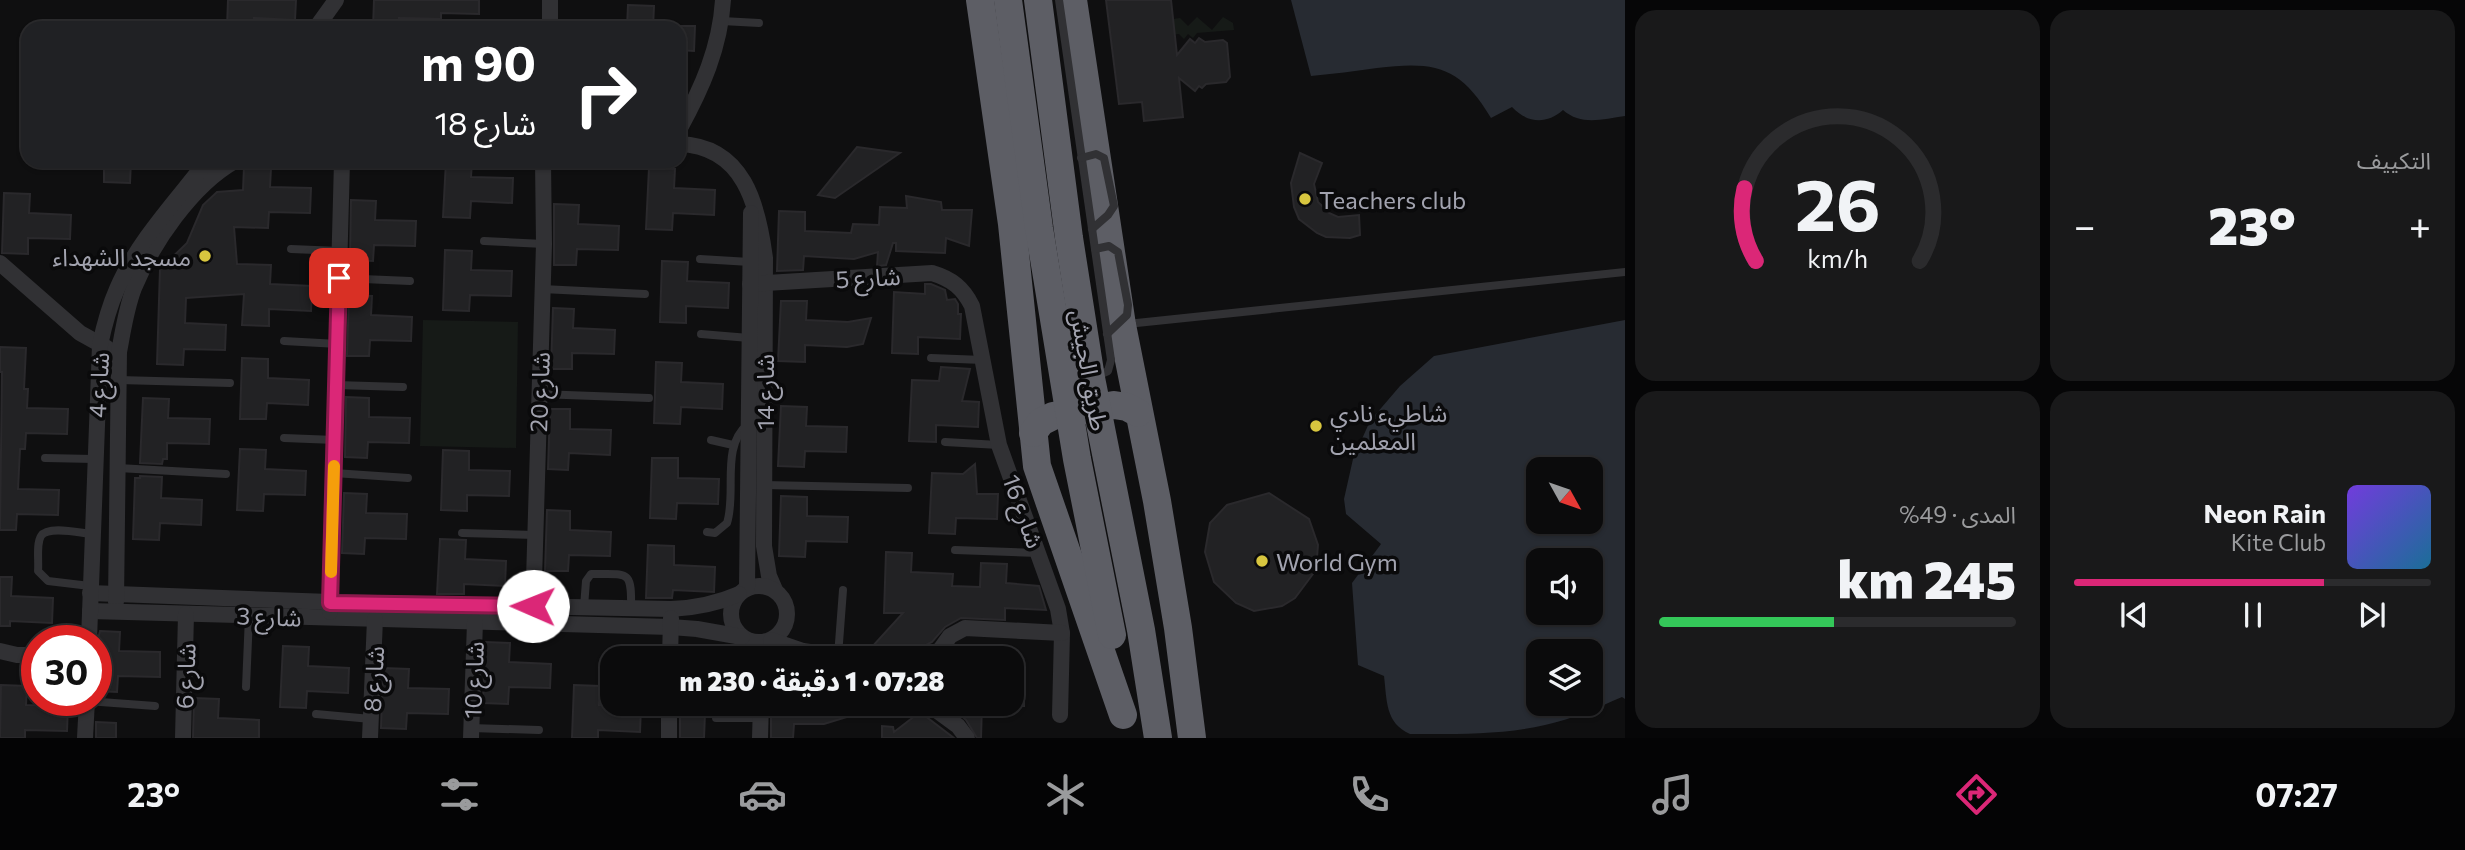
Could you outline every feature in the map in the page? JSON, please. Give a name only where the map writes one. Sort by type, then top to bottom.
[{"type":"highway","points":[[980,0],[1012,224],[1037,466],[1125,727]]},
{"type":"highway","points":[[989,0],[1005,6],[1044,5],[1057,0]]},
{"type":"highway","name":"طريق الجيش","points":[[1008,0],[1039,228],[1074,445],[1112,635],[1125,727]]},
{"type":"highway","name":"طريق الجيش","points":[[1038,0],[1069,238],[1091,378],[1133,589],[1158,738]]},
{"type":"highway","points":[[1073,0],[1115,329],[1138,413],[1157,500],[1192,738]]},
{"type":"highway","points":[[986,39],[1006,27],[1046,20],[1067,26],[1077,37]]},
{"type":"highway","points":[[1033,433],[1041,422],[1053,416],[1114,405],[1128,407],[1138,413]]},
{"type":"street","points":[[321,21],[336,0]]},
{"type":"street","points":[[550,0],[550,21]]},
{"type":"street","points":[[686,118],[713,61],[722,21],[723,0]]},
{"type":"street","name":"شارع 14","points":[[686,145],[699,147],[728,162],[741,176],[751,193],[761,226],[765,258],[757,284],[750,338],[743,591]]},
{"type":"street","name":"شارع 4","points":[[90,625],[100,345],[118,285],[202,168]]},
{"type":"street","name":"شارع 4","points":[[116,612],[119,380],[125,320],[133,290],[158,233],[204,186],[226,168]]},
{"type":"street","points":[[330,610],[342,168]]},
{"type":"street","name":"شارع 20","points":[[533,624],[544,244],[543,168]]},
{"type":"street","name":"شارع 14","points":[[751,193],[750,262],[757,284],[765,562],[775,590]]},
{"type":"street","points":[[0,263],[80,333],[100,345],[120,352]]},
{"type":"street","name":"شارع 5","points":[[757,284],[932,273],[957,284],[972,306]]},
{"type":"street","name":"شارع 16","points":[[972,306],[999,445],[1058,609],[1062,633],[1060,715]]},
{"type":"street","points":[[762,646],[742,637],[731,622],[733,602],[743,591],[757,585],[775,590],[782,597],[787,616],[779,634],[765,646]]},
{"type":"street","name":"شارع 3","points":[[90,589],[226,607],[330,610],[375,619],[671,628],[708,630],[742,637]]},
{"type":"street","name":"شارع 3","points":[[90,611],[186,614],[226,607],[249,615],[330,610],[533,606],[671,609],[698,608],[719,603],[743,591]]},
{"type":"street","points":[[670,646],[671,609]]},
{"type":"street","name":"شارع 6","points":[[183,738],[186,614]]},
{"type":"street","name":"شارع 8","points":[[370,738],[375,619]]},
{"type":"street","name":"شارع 10","points":[[471,733],[475,622]]},
{"type":"street","points":[[944,646],[950,636],[965,628],[1062,633]]},
{"type":"street","points":[[0,651],[21,655]]},
{"type":"street","points":[[85,738],[86,716]]},
{"type":"street","points":[[669,716],[669,738]]},
{"type":"street","points":[[760,738],[761,716]]},
{"type":"street","points":[[946,716],[967,738]]},
{"type":"lane","points":[[1057,0],[1095,249],[1115,329],[1111,367],[1091,378]]},
{"type":"lane","points":[[722,21],[759,23]]},
{"type":"lane","points":[[1081,158],[1096,155],[1104,158],[1114,202],[1108,215],[1092,229]]},
{"type":"lane","points":[[484,241],[544,244]]},
{"type":"lane","points":[[1095,249],[1113,246],[1118,252],[1128,305],[1127,315],[1115,329]]},
{"type":"lane","points":[[291,249],[340,251]]},
{"type":"lane","points":[[700,259],[750,262]]},
{"type":"lane","points":[[1115,329],[1625,272]]},
{"type":"lane","points":[[339,278],[410,281]]},
{"type":"lane","points":[[542,289],[645,294]]},
{"type":"lane","points":[[701,334],[750,338]]},
{"type":"lane","points":[[284,341],[338,344]]},
{"type":"lane","points":[[931,358],[983,360]]},
{"type":"lane","points":[[119,380],[230,383]]},
{"type":"lane","points":[[336,385],[403,387]]},
{"type":"lane","points":[[539,394],[649,398]]},
{"type":"lane","points":[[707,532],[720,531],[729,518],[733,445],[741,429],[748,424]]},
{"type":"lane","points":[[284,438],[335,440]]},
{"type":"lane","points":[[711,440],[733,445]]},
{"type":"lane","points":[[945,442],[999,445]]},
{"type":"lane","points":[[45,458],[94,459]]},
{"type":"lane","points":[[118,468],[226,474]]},
{"type":"lane","points":[[334,473],[408,478]]},
{"type":"lane","points":[[764,485],[908,488]]},
{"type":"lane","points":[[90,589],[48,581],[38,571],[39,540],[44,533],[51,530],[92,534]]},
{"type":"lane","points":[[462,533],[535,535]]},
{"type":"lane","points":[[955,550],[1039,553]]},
{"type":"lane","points":[[584,607],[586,581],[591,574],[622,575],[628,578],[632,583],[631,608]]},
{"type":"lane","points":[[843,590],[845,646]]},
{"type":"lane","points":[[246,687],[249,615]]},
{"type":"lane","points":[[112,703],[155,706]]},
{"type":"lane","points":[[316,714],[371,719]]},
{"type":"lane","points":[[716,718],[729,716]]},
{"type":"lane","points":[[471,733],[539,730]]},
{"type":"shaded area","points":[[1291,0],[1625,0],[1625,116],[1585,120],[1563,110],[1550,118],[1537,120],[1524,116],[1512,107],[1491,118],[1480,101],[1457,77],[1430,67],[1397,66],[1311,76]]},
{"type":"shaded area","points":[[1197,17],[1212,30],[1223,17],[1233,23],[1234,30],[1197,33],[1193,38],[1188,34],[1184,39],[1179,34],[1169,35],[1173,19],[1180,18],[1188,26]]},
{"type":"shaded area","points":[[423,320],[518,322],[516,448],[420,446]]},
{"type":"shaded area","points":[[1625,320],[1625,699],[1622,697],[1603,705],[1603,639],[1526,639],[1526,716],[1575,716],[1555,723],[1512,731],[1478,733],[1410,734],[1396,724],[1387,702],[1384,676],[1358,665],[1352,583],[1381,544],[1346,514],[1344,499],[1353,459],[1370,421],[1400,386],[1434,356]]},
{"type":"building","points":[[228,0],[296,0],[295,20],[254,18],[254,21],[227,21]]},
{"type":"building","points":[[374,0],[479,0],[479,14],[441,13],[441,19],[399,18],[399,21],[373,21]]},
{"type":"building","points":[[1106,0],[1171,0],[1177,55],[1190,39],[1195,43],[1199,38],[1205,42],[1223,40],[1227,43],[1230,77],[1226,82],[1206,84],[1202,88],[1199,86],[1195,91],[1179,78],[1183,117],[1144,121],[1142,102],[1119,104]]},
{"type":"building","points":[[628,5],[654,6],[653,21],[627,21]]},
{"type":"building","points":[[686,26],[695,26],[694,51],[686,50]]},
{"type":"building","points":[[857,147],[900,153],[835,198],[818,195]]},
{"type":"building","name":"Teachers club","points":[[1300,153],[1322,163],[1314,184],[1318,202],[1329,213],[1338,217],[1359,215],[1360,235],[1350,238],[1326,237],[1299,219],[1294,207],[1291,183]]},
{"type":"building","points":[[104,168],[131,168],[130,183],[104,182]]},
{"type":"building","points":[[244,168],[271,168],[270,187],[311,188],[310,213],[269,212],[268,228],[234,227],[237,264],[271,265],[270,284],[312,286],[311,311],[269,309],[269,326],[242,325],[244,294],[186,298],[185,323],[226,325],[225,350],[184,349],[183,365],[157,364],[160,269],[187,243],[203,205],[217,192],[243,190]]},
{"type":"building","points":[[446,168],[472,168],[471,177],[513,178],[512,203],[471,201],[470,218],[443,217]]},
{"type":"building","points":[[649,168],[675,169],[674,188],[715,190],[714,215],[673,213],[672,230],[646,229]]},
{"type":"building","points":[[4,193],[30,194],[29,213],[71,215],[70,239],[28,238],[28,254],[2,253]]},
{"type":"building","points":[[906,196],[941,202],[942,210],[972,210],[969,246],[946,238],[945,253],[896,251],[896,243],[893,243],[886,265],[877,266],[878,252],[854,259],[804,256],[803,270],[777,271],[779,211],[805,212],[805,231],[851,233],[853,224],[879,225],[880,207],[907,208]]},
{"type":"building","points":[[351,200],[376,201],[375,220],[416,221],[415,246],[374,245],[373,261],[350,260]]},
{"type":"building","points":[[554,204],[579,205],[578,224],[619,226],[618,250],[577,249],[576,265],[554,265]]},
{"type":"building","points":[[445,250],[472,251],[471,270],[512,271],[511,296],[470,295],[469,311],[443,310]]},
{"type":"building","points":[[662,261],[688,262],[687,281],[729,283],[728,308],[686,306],[686,323],[660,322]]},
{"type":"building","points":[[925,284],[945,290],[947,300],[955,299],[958,314],[961,314],[960,339],[918,337],[918,354],[892,353],[894,292],[925,294]]},
{"type":"building","points":[[349,295],[372,296],[371,315],[412,317],[411,341],[370,340],[369,356],[347,356]]},
{"type":"building","points":[[781,301],[807,301],[806,320],[848,322],[871,318],[863,344],[847,347],[805,345],[805,362],[778,361]]},
{"type":"building","points":[[553,308],[574,309],[573,328],[615,330],[614,354],[572,353],[572,369],[551,369]]},
{"type":"building","points":[[0,347],[26,348],[24,389],[28,389],[27,408],[68,409],[67,434],[26,433],[25,449],[20,449],[18,489],[59,490],[58,515],[17,514],[16,530],[0,530]]},
{"type":"building","points":[[242,358],[268,359],[268,378],[309,380],[308,405],[267,403],[266,419],[240,419]]},
{"type":"building","points":[[656,362],[682,363],[681,382],[723,384],[722,409],[681,407],[680,424],[654,423]]},
{"type":"building","points":[[941,367],[970,369],[962,401],[979,402],[978,427],[936,425],[936,442],[909,441],[912,380],[939,381]]},
{"type":"building","points":[[346,397],[369,398],[369,417],[410,418],[409,443],[368,442],[367,458],[345,457]]},
{"type":"building","points":[[143,398],[169,399],[168,418],[210,419],[209,444],[167,443],[167,459],[163,459],[162,464],[140,463]]},
{"type":"building","points":[[781,406],[807,407],[806,426],[847,427],[846,452],[805,451],[804,467],[778,466]]},
{"type":"building","points":[[550,409],[570,409],[570,429],[611,430],[610,455],[569,453],[568,470],[548,469]]},
{"type":"building","points":[[240,449],[266,450],[265,469],[306,471],[305,495],[264,494],[263,511],[237,510]]},
{"type":"building","points":[[443,450],[469,451],[469,470],[510,471],[509,496],[467,495],[467,511],[441,510]]},
{"type":"building","points":[[652,458],[678,458],[678,478],[719,479],[718,504],[677,503],[676,519],[650,518]]},
{"type":"building","points":[[975,464],[977,494],[998,494],[997,519],[956,518],[955,534],[929,533],[932,473],[963,474]]},
{"type":"building","points":[[162,477],[161,498],[202,500],[201,525],[160,523],[159,540],[133,539],[135,478]]},
{"type":"building","points":[[344,493],[367,494],[366,513],[407,514],[406,539],[365,538],[364,554],[342,553]]},
{"type":"building","name":"World Gym","points":[[1269,493],[1309,519],[1318,545],[1316,570],[1295,598],[1282,606],[1254,611],[1236,603],[1214,582],[1205,552],[1210,523],[1227,505]]},
{"type":"building","points":[[781,496],[807,497],[807,516],[848,517],[847,542],[806,541],[805,557],[779,556]]},
{"type":"building","points":[[547,510],[570,511],[570,530],[611,532],[610,556],[569,555],[568,571],[545,571]]},
{"type":"building","points":[[440,539],[466,540],[465,559],[506,561],[505,586],[464,584],[464,594],[437,594]]},
{"type":"building","points":[[648,545],[674,546],[674,565],[715,567],[714,592],[673,590],[672,598],[646,598]]},
{"type":"building","points":[[886,552],[912,553],[911,572],[953,574],[952,586],[980,587],[981,563],[1007,564],[1006,583],[1039,586],[1046,610],[1005,608],[1005,620],[961,618],[945,627],[932,642],[924,646],[873,646],[903,613],[884,613]]},
{"type":"building","points":[[0,577],[12,577],[11,596],[53,598],[52,623],[10,621],[10,626],[0,626]]},
{"type":"building","points":[[112,632],[120,632],[119,651],[160,652],[160,677],[118,676],[117,692],[112,692]]},
{"type":"building","points":[[485,642],[510,643],[509,662],[551,664],[550,688],[509,687],[508,704],[483,703]]},
{"type":"building","points":[[283,646],[309,647],[308,666],[349,668],[348,693],[307,691],[306,708],[280,707]]},
{"type":"building","points":[[383,668],[409,669],[408,688],[449,689],[448,714],[407,713],[406,729],[381,728]]},
{"type":"building","points":[[1,685],[21,686],[21,716],[68,716],[67,731],[25,730],[25,738],[0,738]]},
{"type":"building","points":[[574,685],[600,686],[600,716],[641,716],[640,732],[598,730],[598,738],[572,738]]},
{"type":"building","points":[[194,698],[219,699],[218,718],[259,720],[259,738],[193,738]]},
{"type":"building","points":[[680,716],[705,716],[704,738],[680,738]]},
{"type":"building","points":[[771,716],[850,716],[824,724],[794,724],[793,738],[771,738]]},
{"type":"building","points":[[915,716],[925,716],[954,738],[882,738],[882,726],[893,727],[894,732]]},
{"type":"building","points":[[962,716],[982,716],[981,738],[977,738]]},
{"type":"building","points":[[96,722],[116,723],[116,738],[96,738]]},
{"type":"slow traffic","points":[[331,572],[334,466]]},
{"type":"place","name":"Teachers club","points":[[1305,199]]},
{"type":"place","name":"مسجد الشهداء","points":[[205,256]]},
{"type":"place","name":"شاطيء نادي المعلمين","points":[[1316,426]]},
{"type":"place","name":"World Gym","points":[[1262,561]]},
{"type":"route","points":[[339,278],[330,603],[533,606]]}]
